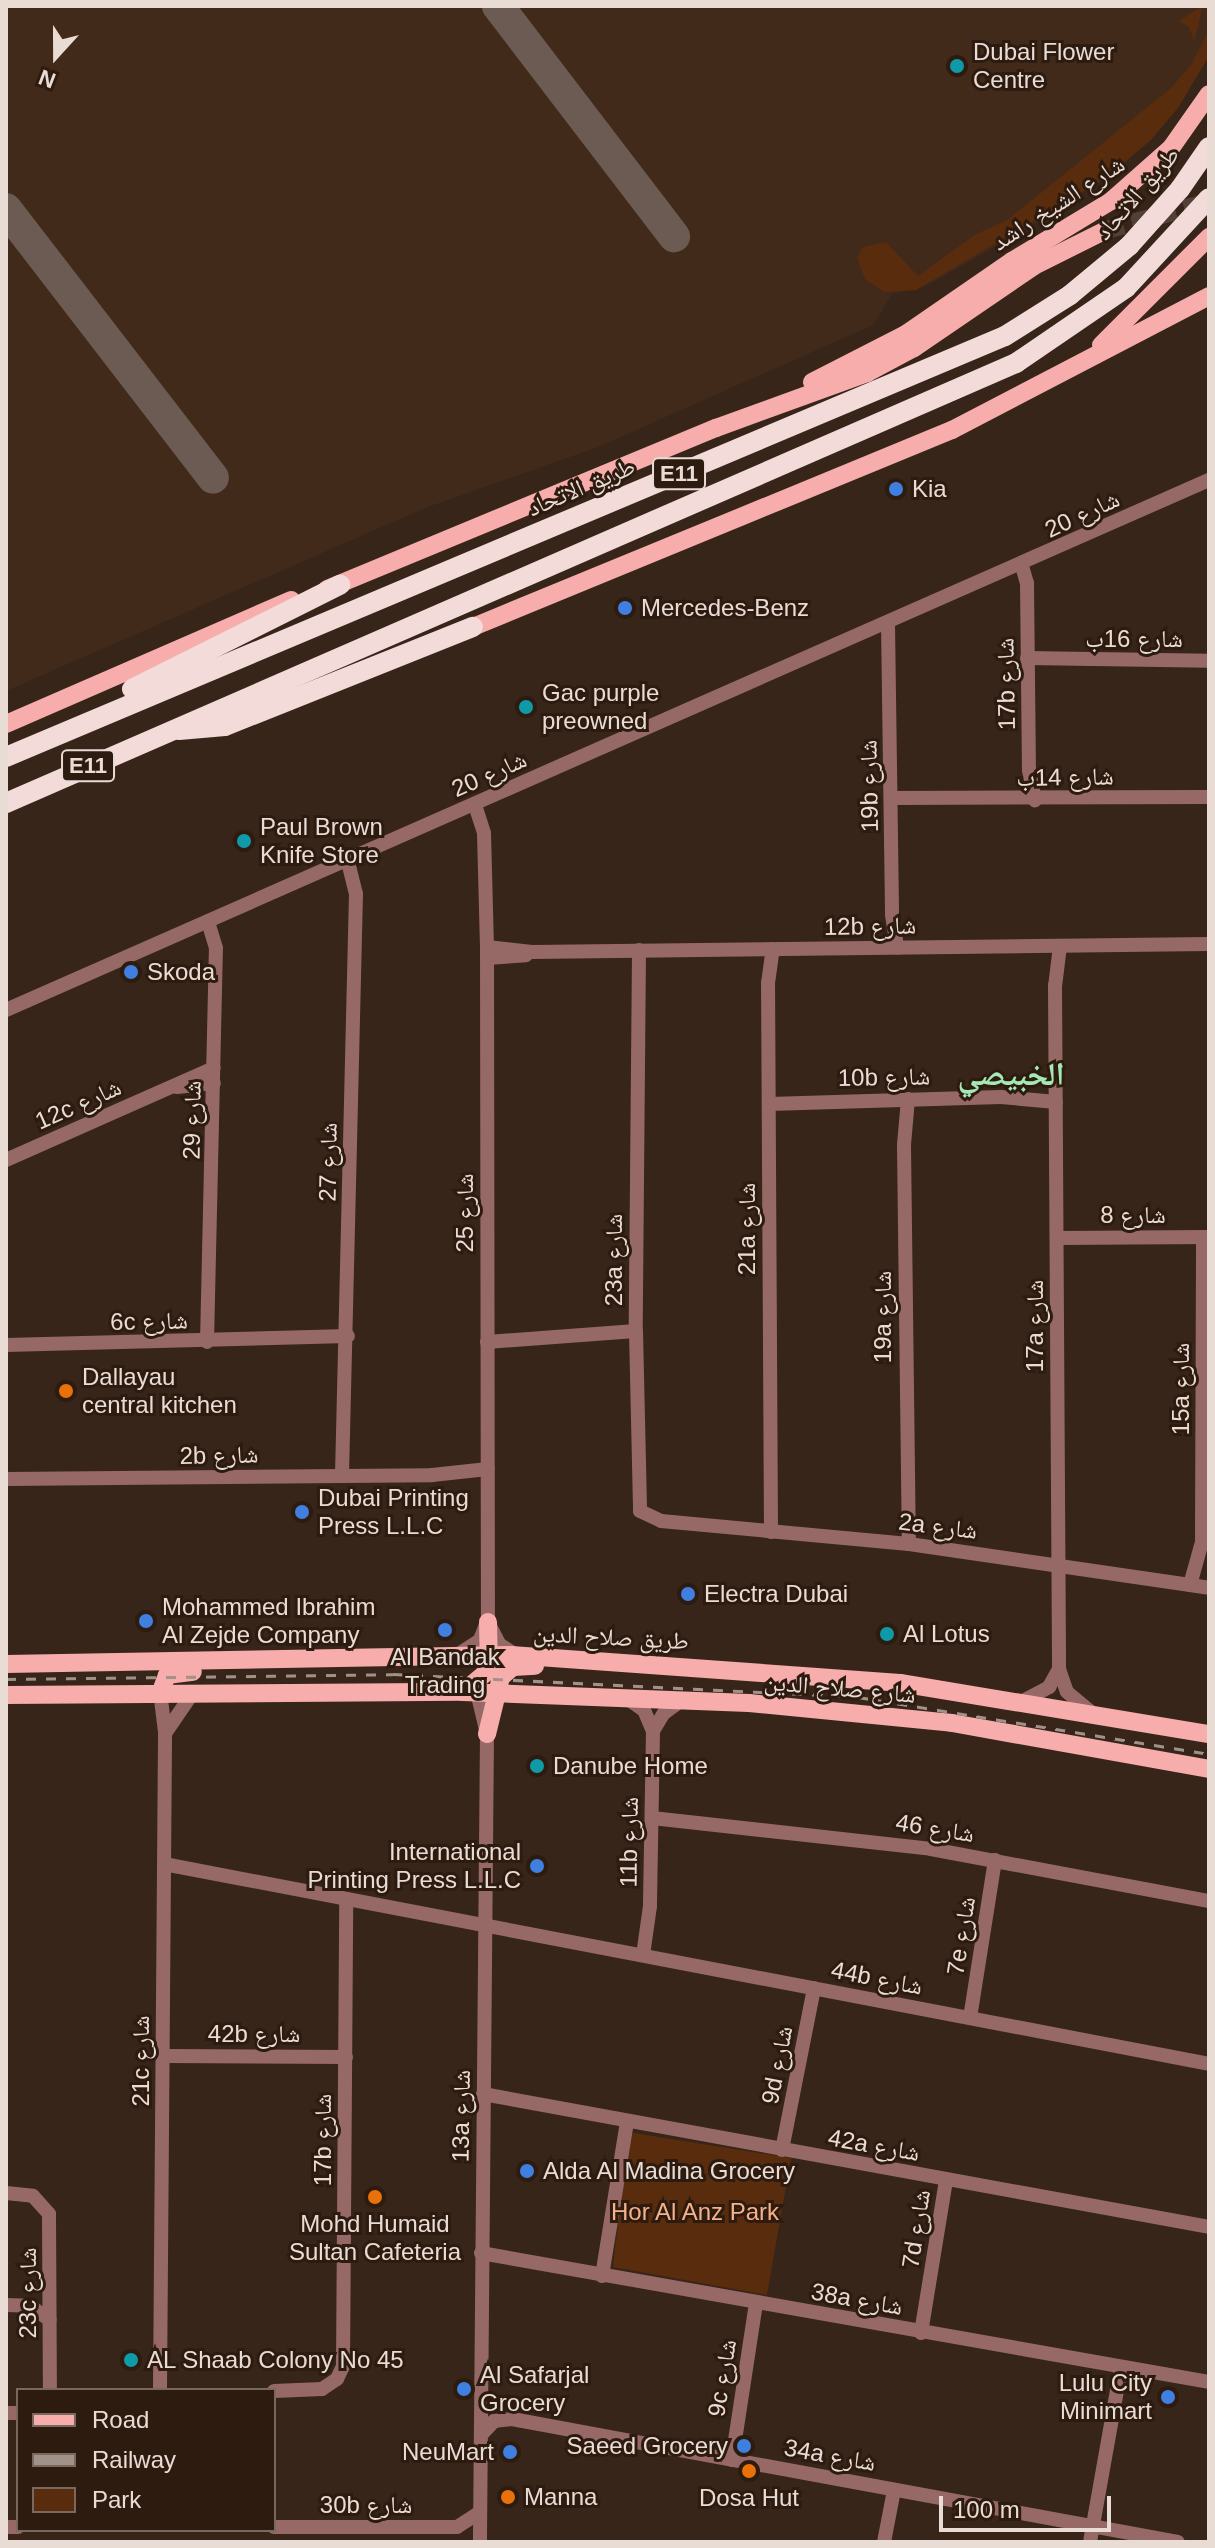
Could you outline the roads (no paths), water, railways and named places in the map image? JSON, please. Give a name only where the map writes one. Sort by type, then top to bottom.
[{"type":"highway","name":"طريق الاتحاد","points":[[6,757],[1005,336],[1070,295],[1129,246],[1180,189],[1209,147]]},
{"type":"highway","name":"E11","points":[[6,803],[1016,363],[1126,288],[1209,198]]},
{"type":"highway","points":[[92,719],[133,689],[340,585]]},
{"type":"highway","points":[[171,730],[225,726],[473,627]]},
{"type":"main road","name":"شارع الشيخ راشد","points":[[716,428],[882,349],[991,275],[1111,201],[1143,176],[1171,148],[1209,94]]},
{"type":"main road","name":"طريق الاتحاد","points":[[6,724],[257,614],[340,585],[716,428],[759,416],[891,362],[1034,266],[1106,230]]},
{"type":"main road","points":[[1071,370],[1154,296],[1209,237]]},
{"type":"main road","points":[[473,627],[952,430],[1209,296]]},
{"type":"main road","points":[[487,1734],[478,1692],[486,1676],[490,1655],[488,1622]]},
{"type":"main road","name":"طريق صلاح الدين","points":[[6,1664],[456,1655],[669,1664],[843,1677],[1023,1701],[1209,1734]]},
{"type":"main road","points":[[160,1694],[163,1680],[174,1672],[343,1669],[377,1657]]},
{"type":"main road","points":[[6,1695],[478,1692],[521,1665],[642,1672],[669,1664]]},
{"type":"main road","points":[[387,1709],[402,1692]]},
{"type":"main road","name":"شارع صلاح الدين","points":[[478,1692],[682,1700],[938,1721],[1209,1769]]},
{"type":"street","name":"شارع 20","points":[[6,1010],[1017,568],[1209,480]]},
{"type":"street","name":"17b شارع","points":[[1017,568],[1026,596],[1030,800]]},
{"type":"street","name":"19b شارع","points":[[881,627],[888,657],[892,948]]},
{"type":"street","name":"شارع 16ب","points":[[1027,663],[1209,661]]},
{"type":"street","name":"شارع 14ب","points":[[892,803],[1209,797]]},
{"type":"street","name":"شارع 25","points":[[475,805],[484,833],[487,952],[488,1622]]},
{"type":"street","name":"شارع 27","points":[[342,862],[354,904],[348,1475]]},
{"type":"street","name":"شارع 29","points":[[204,923],[216,953],[212,1342]]},
{"type":"street","name":"12b شارع","points":[[487,952],[1209,944]]},
{"type":"street","name":"17a شارع","points":[[1056,946],[1059,1669],[1074,1701],[1095,1714]]},
{"type":"street","name":"21a شارع","points":[[766,1531],[769,1478],[768,949]]},
{"type":"street","name":"23a شارع","points":[[634,950],[637,1504],[646,1516],[661,1521]]},
{"type":"street","name":"12c شارع","points":[[6,1160],[168,1088],[214,1075]]},
{"type":"street","name":"10b شارع","points":[[769,1100],[1056,1096]]},
{"type":"street","name":"19a شارع","points":[[903,1099],[906,1489],[903,1544]]},
{"type":"street","name":"شارع 8","points":[[1057,1238],[1206,1237]]},
{"type":"street","name":"15a شارع","points":[[1201,1587],[1206,1237]]},
{"type":"street","points":[[487,1337],[636,1336]]},
{"type":"street","name":"6c شارع","points":[[6,1345],[348,1340]]},
{"type":"street","name":"2b شارع","points":[[6,1479],[487,1474]]},
{"type":"street","name":"2a شارع","points":[[661,1521],[903,1544],[1058,1563],[1201,1587]]},
{"type":"street","points":[[456,1655],[480,1640],[488,1622]]},
{"type":"street","points":[[488,1622],[499,1644],[520,1656]]},
{"type":"street","points":[[1023,1701],[1041,1694],[1059,1669]]},
{"type":"street","name":"21c شارع","points":[[160,1694],[165,1732],[160,2388]]},
{"type":"street","points":[[165,1732],[192,1694]]},
{"type":"street","points":[[624,1697],[644,1710],[653,1731]]},
{"type":"street","points":[[653,1731],[664,1713],[682,1700]]},
{"type":"street","name":"11b شارع","points":[[648,1956],[653,1731]]},
{"type":"street","name":"13a شارع","points":[[480,2541],[487,1734]]},
{"type":"street","name":"شارع 46","points":[[652,1818],[898,1844],[1209,1901]]},
{"type":"street","name":"7e شارع","points":[[970,2018],[995,1860]]},
{"type":"street","name":"44b شارع","points":[[164,1869],[224,1876],[1209,2064]]},
{"type":"street","name":"17b شارع","points":[[276,2391],[322,2389],[337,2379],[343,2358],[346,1899]]},
{"type":"street","name":"9d شارع","points":[[782,2150],[814,1988]]},
{"type":"street","name":"42b شارع","points":[[163,2056],[346,2057]]},
{"type":"street","name":"42a شارع","points":[[483,2098],[1208,2228]]},
{"type":"street","points":[[602,2276],[627,2122]]},
{"type":"street","name":"7d شارع","points":[[921,2333],[946,2180]]},
{"type":"street","name":"23c شارع","points":[[6,2193],[40,2200],[50,2222],[50,2388]]},
{"type":"street","name":"38a شارع","points":[[481,2256],[1209,2384]]},
{"type":"street","name":"9c شارع","points":[[732,2460],[756,2304]]},
{"type":"street","points":[[6,2305],[30,2306],[50,2320]]},
{"type":"street","points":[[1090,2542],[1121,2368]]},
{"type":"street","name":"34a شارع","points":[[481,2435],[494,2421],[512,2419],[1178,2542]]},
{"type":"street","points":[[884,2542],[894,2490]]},
{"type":"street","points":[[457,2527],[480,2512]]},
{"type":"street","name":"30b شارع","points":[[276,2527],[339,2534],[457,2527],[480,2541]]},
{"type":"tunnel","points":[[1106,230],[1209,202]]},
{"type":"railway","points":[[6,1679],[393,1674],[858,1697],[1209,1754]]},
{"type":"place","name":"Dubai Flower Centre","points":[[957,66]]},
{"type":"place","name":"Kia","points":[[896,489]]},
{"type":"place","name":"Mercedes-Benz","points":[[625,608]]},
{"type":"place","name":"Gac purple preowned","points":[[526,707]]},
{"type":"place","name":"Paul Brown Knife Store","points":[[244,841]]},
{"type":"place","name":"Skoda","points":[[131,972]]},
{"type":"place","name":"Dallayau central kitchen","points":[[66,1391]]},
{"type":"place","name":"Dubai Printing Press L.L.C","points":[[302,1512]]},
{"type":"place","name":"Electra Dubai","points":[[688,1594]]},
{"type":"place","name":"Mohammed Ibrahim Al Zejde Company","points":[[146,1621]]},
{"type":"place","name":"Al Bandak Trading","points":[[445,1630]]},
{"type":"place","name":"Al Lotus","points":[[887,1634]]},
{"type":"place","name":"Danube Home","points":[[537,1766]]},
{"type":"place","name":"International Printing Press L.L.C","points":[[537,1866]]},
{"type":"place","name":"Alda Al Madina Grocery","points":[[527,2171]]},
{"type":"place","name":"Mohd Humaid Sultan Cafeteria","points":[[375,2197]]},
{"type":"place","name":"AL Shaab Colony No 45","points":[[131,2360]]},
{"type":"place","name":"Al Safarjal Grocery","points":[[464,2389]]},
{"type":"place","name":"Lulu City Minimart","points":[[1168,2397]]},
{"type":"place","name":"Saeed Grocery","points":[[744,2446]]},
{"type":"place","name":"NeuMart","points":[[510,2452]]},
{"type":"place","name":"Dosa Hut","points":[[749,2471]]},
{"type":"place","name":"Manna","points":[[508,2497]]},
{"type":"district","name":"الخبيصي","points":[[1011,1074]]},
{"type":"park label","name":"Hor Al Anz Park","points":[[695,2212]]}]
